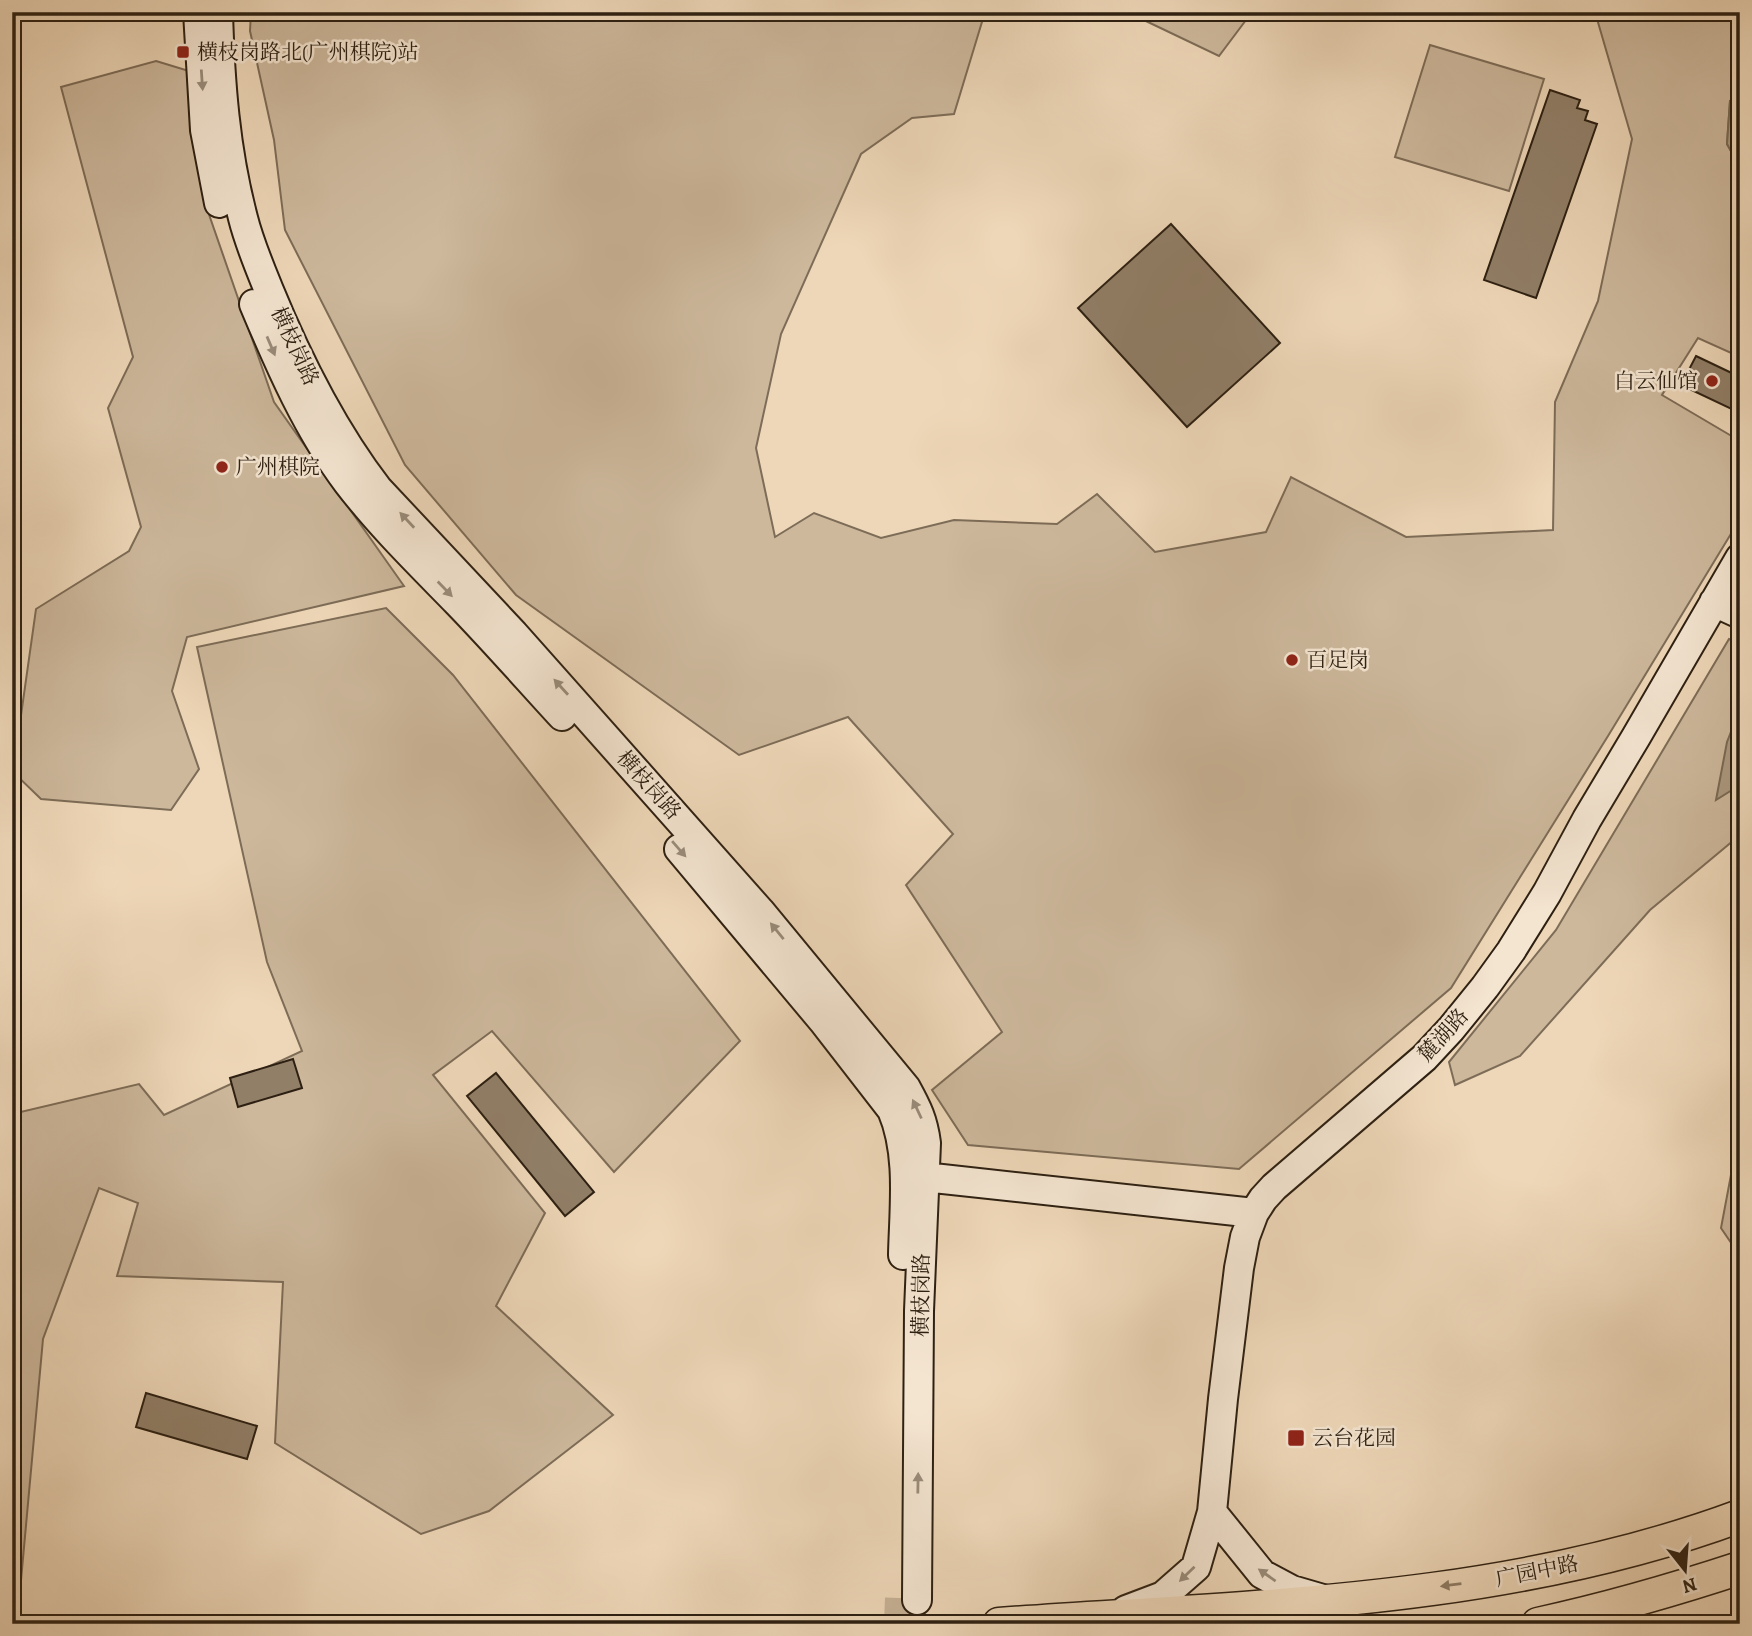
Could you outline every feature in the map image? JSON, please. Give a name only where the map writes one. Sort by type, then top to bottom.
[{"type":"main road","name":"横枝岗路","points":[[198,12],[205,130],[227,232],[277,359],[324,448],[349,484],[388,531],[478,625],[702,874],[823,1021],[892,1110],[915,1175]]},
{"type":"main road","name":"横枝岗路","points":[[218,12],[225,129],[243,221],[281,319],[320,400],[360,466],[377,489],[514,634],[744,892],[906,1088],[919,1110],[926,1143],[915,1175],[908,1599]]},
{"type":"main road","name":"麓湖路","points":[[1108,1616],[1163,1597],[1196,1567],[1212,1512],[1239,1268],[1245,1237],[1254,1213],[1274,1187],[1424,1058],[1485,987],[1548,892],[1587,819],[1740,558]]},
{"type":"main road","points":[[1714,602],[1740,614]]},
{"type":"main road","points":[[915,1175],[1254,1213]]},
{"type":"main road","points":[[1212,1512],[1262,1574],[1292,1590],[1329,1601]]},
{"type":"main road","name":"广园中路","points":[[999,1624],[1329,1601],[1521,1575],[1628,1551],[1740,1516]]},
{"type":"main road","points":[[1538,1624],[1641,1599],[1740,1568]]},
{"type":"shaded area","points":[[251,12],[985,12],[954,114],[912,118],[861,154],[781,334],[756,448],[775,537],[814,513],[881,538],[954,520],[1057,524],[1097,494],[1155,552],[1266,532],[1291,477],[1406,537],[1553,530],[1555,402],[1598,301],[1632,139],[1595,12],[1740,12],[1740,96],[1730,101],[1727,144],[1740,167],[1740,357],[1698,338],[1662,395],[1740,441],[1740,519],[1451,988],[1239,1169],[968,1145],[932,1090],[1002,1032],[906,885],[953,834],[848,717],[739,755],[516,595],[405,465],[285,230],[274,140],[250,31]]},
{"type":"shaded area","points":[[1127,12],[1252,12],[1219,56]]},
{"type":"shaded area","points":[[1430,45],[1544,79],[1509,191],[1395,157]]},
{"type":"shaded area","name":"广州棋院","points":[[156,61],[189,71],[204,200],[274,402],[404,586],[187,637],[172,691],[199,769],[171,810],[41,799],[13,772],[36,609],[129,551],[141,527],[108,408],[133,357],[61,87]]},
{"type":"shaded area","points":[[1740,96],[1740,167],[1727,144],[1730,101]]},
{"type":"shaded area","points":[[386,608],[453,675],[740,1041],[614,1172],[492,1031],[433,1075],[545,1213],[496,1306],[613,1415],[489,1511],[421,1534],[275,1443],[283,1282],[117,1276],[138,1203],[99,1188],[43,1339],[17,1624],[12,1624],[12,1114],[139,1084],[164,1115],[302,1051],[267,962],[197,647]]},
{"type":"shaded area","points":[[1729,639],[1740,643],[1740,835],[1650,910],[1520,1056],[1455,1085],[1449,1062],[1556,930]]},
{"type":"shaded area","points":[[1740,709],[1740,785],[1716,800],[1727,742]]},
{"type":"shaded area","points":[[1740,1127],[1740,1256],[1721,1228]]},
{"type":"building","points":[[12,12],[39,12],[12,20]]},
{"type":"building","points":[[1550,90],[1580,100],[1577,108],[1588,111],[1585,120],[1597,124],[1536,298],[1484,280]]},
{"type":"building","points":[[1171,224],[1280,343],[1187,427],[1078,308]]},
{"type":"building","name":"白云仙馆","points":[[1696,356],[1740,377],[1740,413],[1681,385]]},
{"type":"building","points":[[293,1059],[302,1088],[238,1107],[230,1078]]},
{"type":"building","points":[[496,1073],[594,1192],[565,1216],[467,1096]]},
{"type":"building","points":[[146,1393],[257,1426],[247,1459],[136,1427]]},
{"type":"tunnel","points":[[898,1624],[899,1598]]},
{"type":"place","name":"横枝岗路北(广州棋院)站","points":[[183,52]]},
{"type":"place","name":"白云仙馆","points":[[1712,381]]},
{"type":"place","name":"广州棋院","points":[[222,467]]},
{"type":"place","name":"百足岗","points":[[1292,660]]},
{"type":"place","name":"云台花园","points":[[1296,1438]]}]
